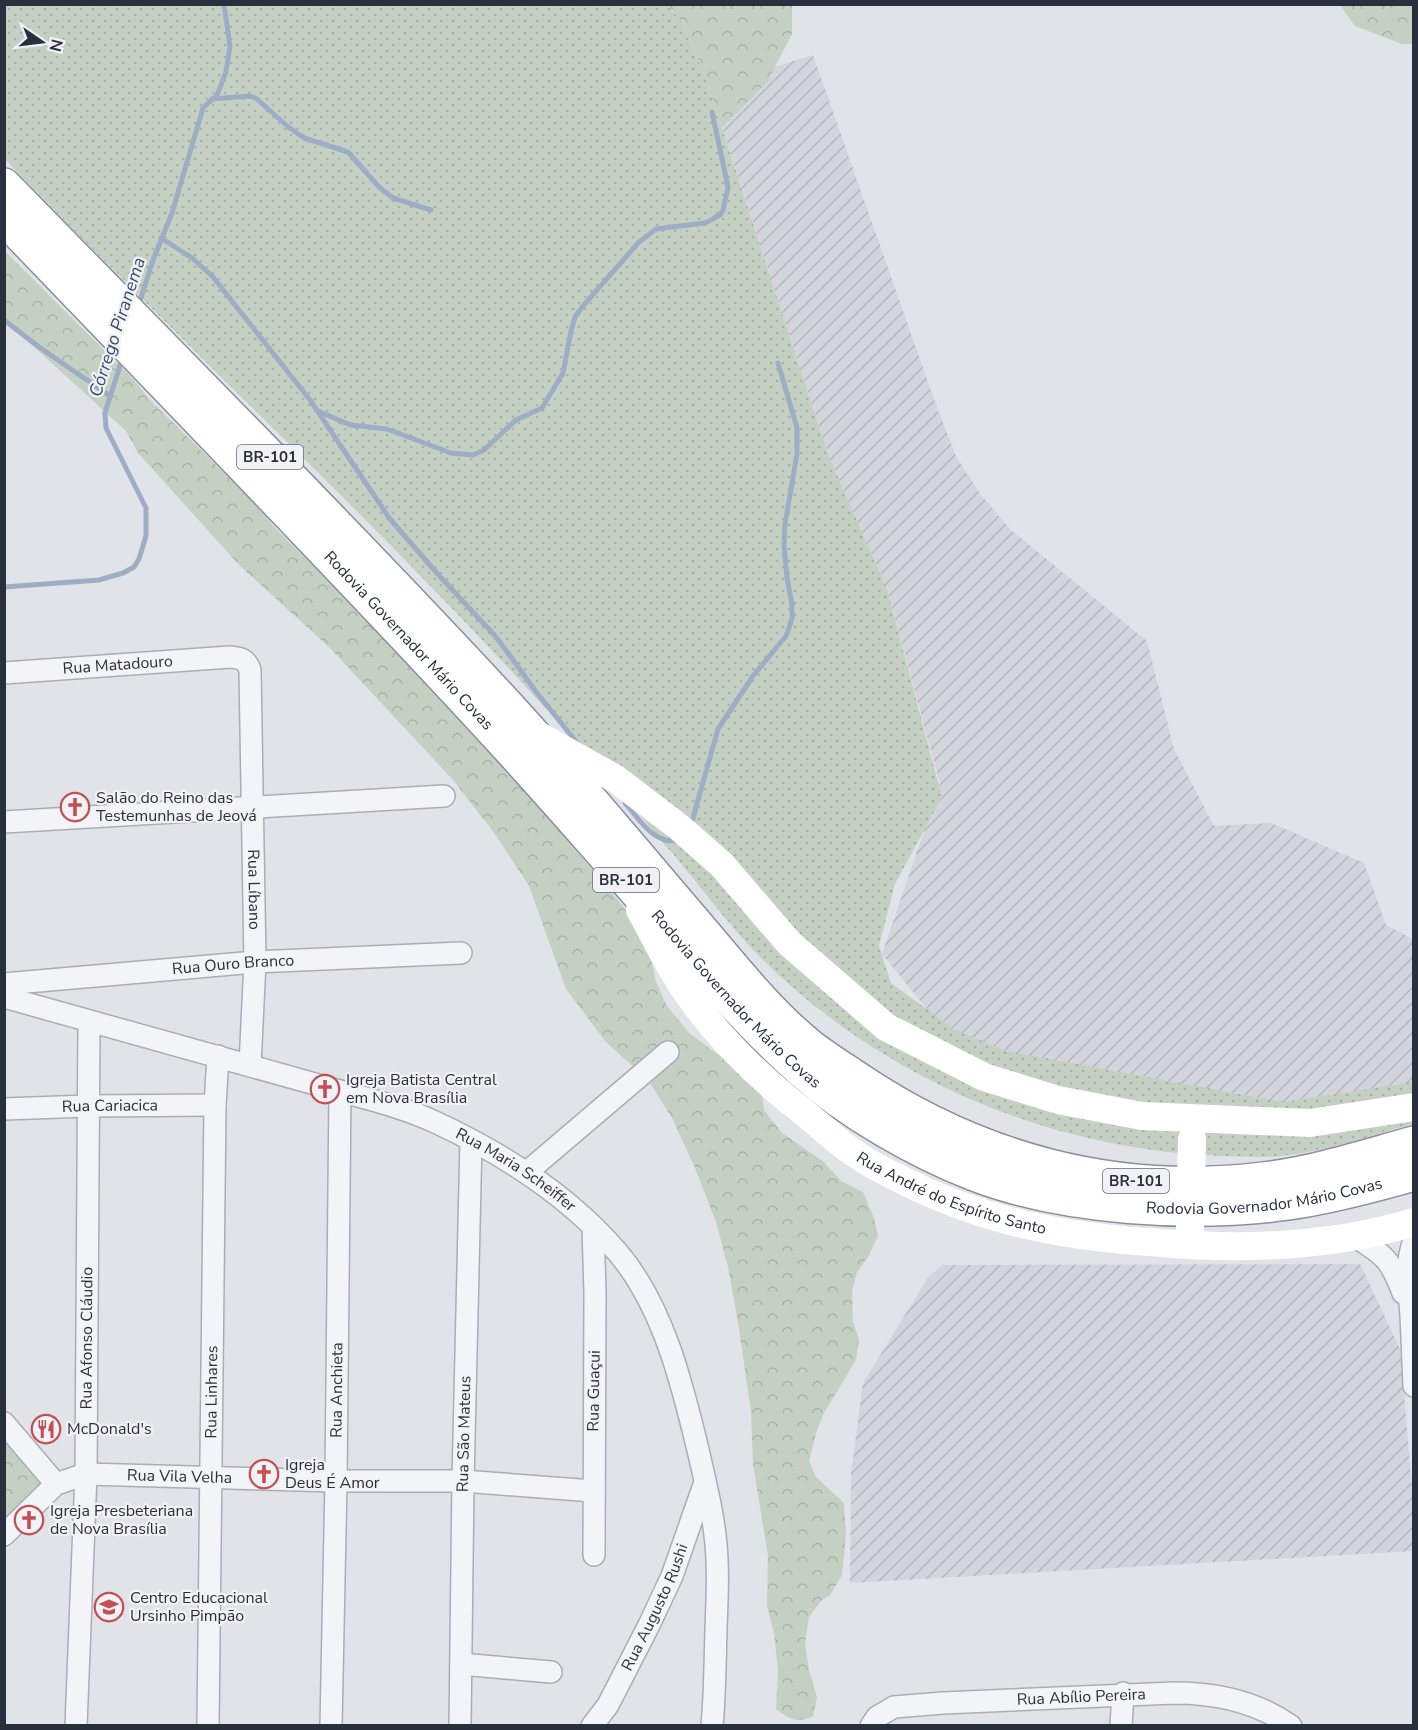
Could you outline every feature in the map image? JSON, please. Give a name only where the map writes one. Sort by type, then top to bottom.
[{"type":"highway","name":"Rodovia Governador Mário Covas","points":[[4,185],[320,509],[532,732],[580,784],[745,980],[810,1046],[887,1098],[948,1131],[1012,1156],[1079,1173],[1116,1179],[1190,1184],[1246,1181],[1337,1165],[1413,1143]]},
{"type":"highway","name":"Rodovia Governador Mário Covas","points":[[4,218],[374,603],[568,812],[732,1002],[804,1073],[889,1132],[942,1160],[977,1175],[1027,1189],[1096,1203],[1210,1209],[1288,1203],[1336,1194],[1413,1174]]},
{"type":"street","name":"Rua Matadouro","points":[[4,673],[230,657]]},
{"type":"street","name":"Rua Líbano","points":[[230,657],[242,658],[248,662],[250,670],[255,962],[250,1065]]},
{"type":"street","name":"Rodovia Governador Mário Covas","points":[[532,732],[616,779],[680,828],[722,865],[789,943],[886,1027],[984,1077],[1058,1100],[1142,1116],[1192,1129],[1310,1123],[1413,1107]]},
{"type":"street","points":[[4,822],[444,796]]},
{"type":"street","name":"Rua André do Espírito Santo","points":[[622,875],[679,981],[715,1028],[762,1078],[854,1153],[904,1181],[959,1206],[1032,1228],[1104,1239],[1189,1237],[1245,1247],[1303,1244],[1354,1236],[1413,1222]]},
{"type":"street","name":"Rua Ouro Branco","points":[[4,984],[255,962],[461,953]]},
{"type":"street","name":"Rua Maria Scheiffer","points":[[4,998],[387,1104],[434,1121],[515,1164],[554,1192],[593,1227],[619,1254],[642,1287],[670,1349],[705,1481],[715,1535],[717,1578],[712,1725]]},
{"type":"street","name":"Rua Afonso Cláudio","points":[[76,1725],[86,1474],[89,1022]]},
{"type":"street","points":[[527,1172],[668,1052]]},
{"type":"street","name":"Rua Linhares","points":[[208,1725],[215,1106],[218,1056]]},
{"type":"street","name":"Rua Anchieta","points":[[331,1725],[340,1091]]},
{"type":"street","name":"Rua Cariacica","points":[[4,1109],[88,1106],[215,1106]]},
{"type":"street","points":[[1189,1237],[1192,1129]]},
{"type":"street","name":"Rua São Mateus","points":[[460,1725],[471,1141]]},
{"type":"street","name":"Rua Guaçui","points":[[593,1227],[594,1555]]},
{"type":"street","points":[[1354,1236],[1382,1254],[1391,1265],[1412,1316]]},
{"type":"street","points":[[1413,1240],[1406,1272],[1412,1316],[1413,1386]]},
{"type":"street","points":[[4,1423],[56,1484],[4,1535]]},
{"type":"street","name":"Rua Vila Velha","points":[[56,1484],[86,1474],[336,1481],[463,1481],[593,1491]]},
{"type":"street","name":"Rua Augusto Rushi","points":[[592,1725],[608,1705],[672,1576],[705,1481]]},
{"type":"street","points":[[461,1664],[551,1672]]},
{"type":"street","points":[[1121,1725],[1123,1693]]},
{"type":"street","name":"Rua Abílio Pereira","points":[[872,1725],[877,1717],[894,1707],[1123,1693],[1205,1693],[1255,1706],[1273,1713],[1291,1725]]},
{"type":"shaded area","points":[[813,55],[956,456],[981,495],[1011,530],[1147,641],[1174,749],[1214,826],[1271,823],[1364,863],[1386,925],[1413,939],[1413,1090],[1184,1113],[956,1045],[882,954],[940,784],[887,589],[828,454],[709,87]]},
{"type":"shaded area","points":[[1360,1264],[1400,1349],[1413,1499],[1413,1551],[850,1583],[851,1474],[863,1383],[927,1279],[942,1265]]},
{"type":"green space","points":[[5,5],[667,5],[682,22],[705,76],[828,454],[887,589],[942,797],[895,884],[879,946],[891,983],[954,1029],[1006,1051],[1283,1102],[1413,1082],[1413,1124],[1297,1154],[1247,1157],[1190,1154],[1130,1146],[1071,1134],[1014,1116],[958,1094],[904,1066],[853,1034],[806,998],[749,946],[597,766],[466,623],[5,159]]},
{"type":"green space","points":[[667,5],[792,5],[792,34],[767,82],[722,127],[705,76],[682,22]]},
{"type":"green space","points":[[1340,5],[1413,5],[1413,44],[1402,44],[1355,26]]},
{"type":"green space","points":[[4,250],[131,377],[152,402],[257,505],[276,529],[345,596],[511,773],[631,916],[649,948],[656,982],[667,1006],[689,1033],[761,1089],[764,1110],[782,1133],[824,1162],[841,1181],[863,1192],[874,1218],[878,1236],[868,1257],[857,1272],[852,1291],[853,1322],[859,1340],[856,1360],[824,1413],[809,1461],[816,1477],[844,1503],[846,1535],[842,1575],[830,1595],[821,1601],[809,1617],[805,1643],[809,1670],[817,1697],[813,1716],[798,1720],[776,1709],[778,1671],[774,1633],[767,1605],[768,1556],[753,1464],[751,1412],[738,1322],[728,1267],[716,1222],[672,1118],[648,1080],[605,1041],[566,989],[529,886],[495,834],[453,780],[330,648],[240,566],[138,453],[126,431],[5,323]]},
{"type":"green space","points":[[4,1440],[41,1484],[5,1520],[4,1520]]},
{"type":"waterway","name":"Córrego Piranema","points":[[139,304],[153,260],[172,213],[203,108],[217,95],[226,72],[230,46],[224,4]]},
{"type":"waterway","points":[[212,99],[250,96],[257,99],[304,138],[348,152],[379,187],[393,198],[431,210]]},
{"type":"waterway","points":[[318,411],[350,425],[387,429],[451,453],[473,455],[484,450],[516,420],[542,408],[563,373],[575,317],[639,242],[656,229],[705,223],[720,215],[723,210],[728,187],[712,112]]},
{"type":"waterway","points":[[161,238],[192,258],[213,277],[310,400],[390,519],[497,638],[578,744]]},
{"type":"waterway","points":[[4,320],[110,396]]},
{"type":"waterway","name":"Córrego Piranema","points":[[4,587],[99,580],[123,573],[134,567],[139,559],[146,536],[146,508],[106,428],[105,413],[123,356]]},
{"type":"waterway","points":[[691,825],[718,729],[753,676],[786,636],[792,619],[784,545],[785,524],[797,454],[797,428],[778,363]]},
{"type":"waterway","points":[[625,803],[642,824],[655,835],[671,841],[681,840]]},
{"type":"place","name":"Salão do Reino das Testemunhas de Jeová","points":[[75,807]]},
{"type":"place","name":"Igreja Batista Central em Nova Brasília","points":[[325,1089]]},
{"type":"place","name":"McDonald's","points":[[46,1429]]},
{"type":"place","name":"Igreja Deus É Amor","points":[[264,1474]]},
{"type":"place","name":"Igreja Presbeteriana de Nova Brasília","points":[[29,1520]]},
{"type":"place","name":"Centro Educacional Ursinho Pimpão","points":[[109,1607]]}]
